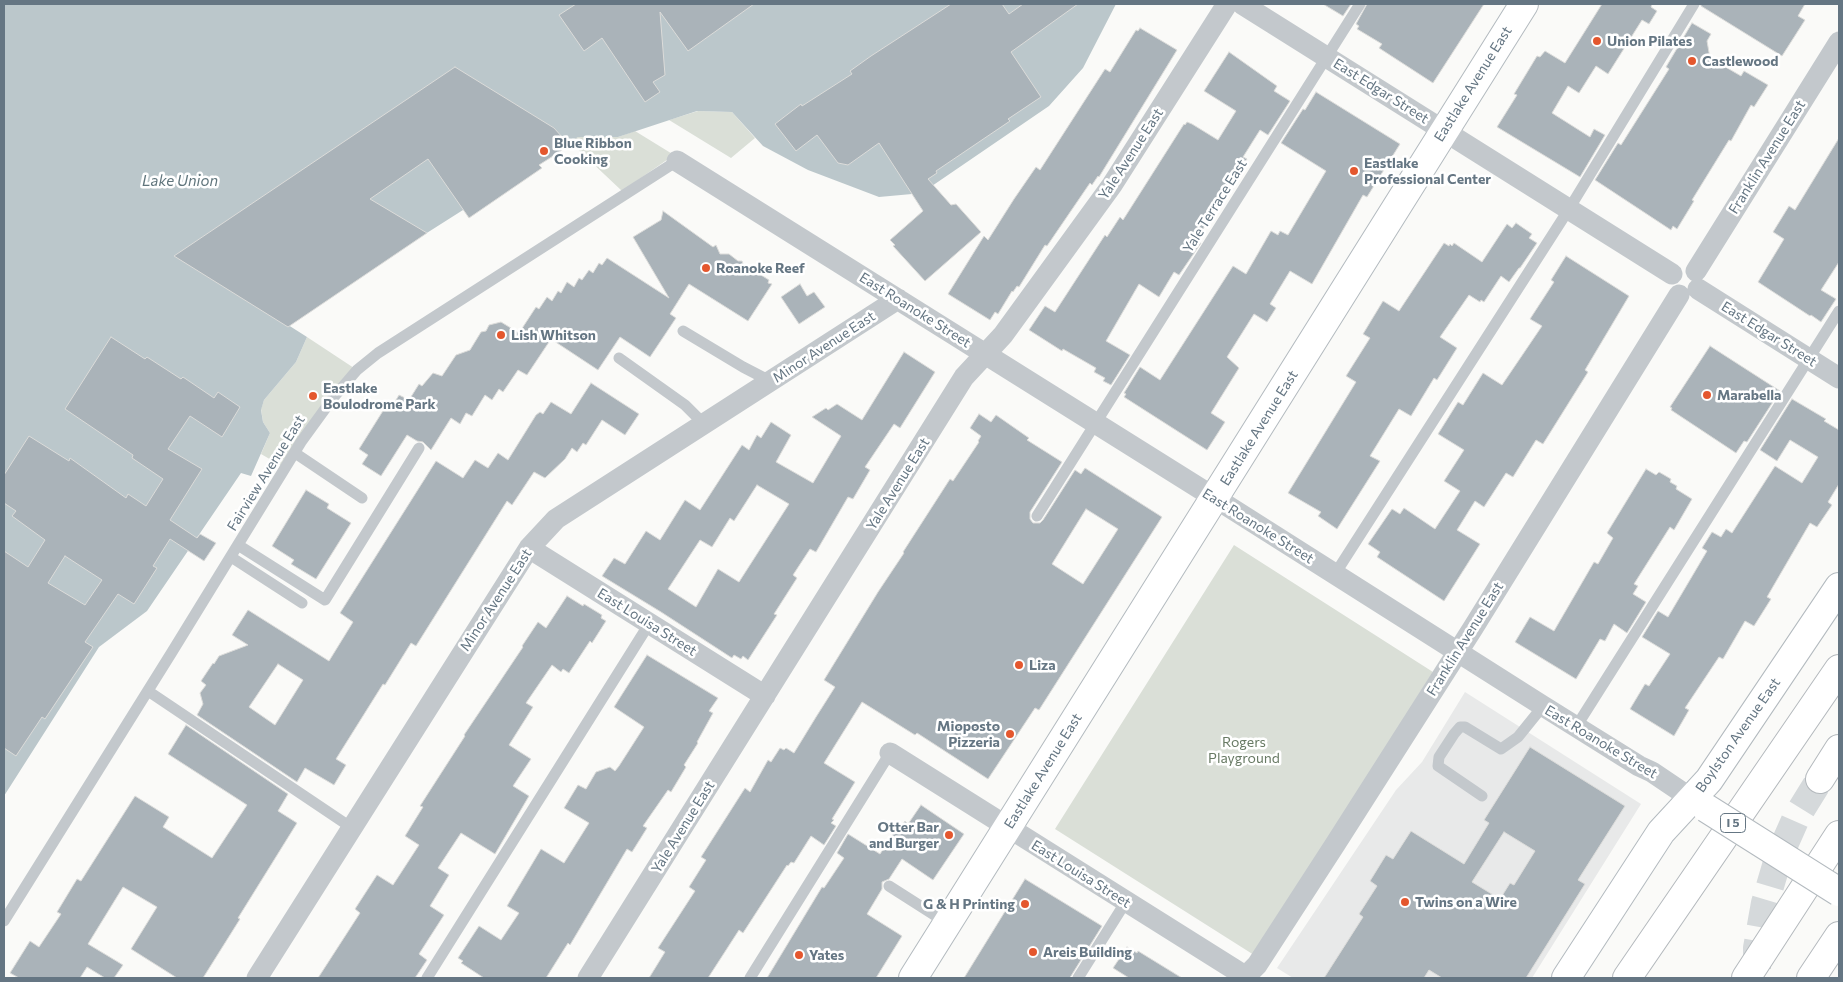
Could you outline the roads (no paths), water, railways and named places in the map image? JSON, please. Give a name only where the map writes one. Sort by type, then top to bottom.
[{"type":"main road","name":"Eastlake Avenue East","points":[[912,978],[1524,4]]},
{"type":"main road","name":"Boylston Avenue East","points":[[1566,978],[1661,832],[1699,804],[1710,780],[1839,587]]},
{"type":"main road","name":"I 5","points":[[1627,978],[1839,669]]},
{"type":"main road","points":[[1820,779],[1839,749]]},
{"type":"main road","name":"East Roanoke Street","points":[[1699,804],[1839,892]]},
{"type":"main road","points":[[1746,978],[1839,835]]},
{"type":"main road","points":[[1812,978],[1839,936]]},
{"type":"street","name":"Yale Avenue East","points":[[588,978],[964,377],[1003,335],[1112,185],[1227,4]]},
{"type":"street","name":"East Edgar Street","points":[[1242,4],[1672,274],[1672,288],[1691,285],[1839,378]]},
{"type":"street","name":"Franklin Avenue East","points":[[1246,978],[1268,949],[1691,285],[1839,42]]},
{"type":"street","name":"East Roanoke Street","points":[[677,161],[1576,727],[1652,772],[1699,804]]},
{"type":"street","name":"Minor Avenue East","points":[[257,978],[529,548],[556,519],[898,299]]},
{"type":"street","name":"East Louisa Street","points":[[529,548],[764,696]]},
{"type":"street","name":"East Louisa Street","points":[[890,753],[1246,978]]},
{"type":"lane","name":"Yale Terrace East","points":[[1038,516],[1360,4]]},
{"type":"lane","points":[[1334,574],[1569,209],[1694,4]]},
{"type":"lane","name":"Fairview Avenue East","points":[[4,921],[294,453],[333,398],[356,370],[378,353],[677,161]]},
{"type":"lane","points":[[1576,727],[1839,311]]},
{"type":"lane","points":[[683,331],[770,381]]},
{"type":"lane","points":[[619,358],[686,405],[704,424]]},
{"type":"lane","points":[[238,545],[325,600],[420,448]]},
{"type":"lane","points":[[294,453],[362,498]]},
{"type":"lane","points":[[231,557],[302,603]]},
{"type":"lane","points":[[426,978],[649,624]]},
{"type":"lane","points":[[148,691],[352,828]]},
{"type":"lane","points":[[1482,796],[1438,766],[1439,758],[1454,734],[1460,728],[1465,727],[1500,750],[1518,737],[1543,706]]},
{"type":"lane","points":[[750,978],[890,753]]},
{"type":"lane","points":[[889,886],[947,923]]},
{"type":"lane","points":[[1078,978],[1125,903]]},
{"type":"water","name":"Lake Union","points":[[4,4],[1116,4],[1083,68],[1049,106],[929,188],[912,194],[879,197],[808,170],[763,146],[732,112],[697,111],[618,137],[578,137],[285,323],[307,337],[296,362],[264,400],[261,410],[263,422],[270,433],[251,476],[241,473],[147,611],[99,647],[4,796]]},
{"type":"tunnel","points":[[1757,969],[1757,948],[1765,903],[1778,859],[1796,818],[1820,779]]},
{"type":"place","name":"Union Pilates","points":[[1597,41]]},
{"type":"place","name":"Castlewood","points":[[1692,61]]},
{"type":"place","name":"Blue Ribbon Cooking","points":[[544,151]]},
{"type":"place","name":"Eastlake Professional Center","points":[[1354,171]]},
{"type":"place","name":"Roanoke Reef","points":[[706,268]]},
{"type":"place","name":"Lish Whitson","points":[[501,335]]},
{"type":"place","name":"Marabella","points":[[1707,395]]},
{"type":"place","name":"Eastlake Boulodrome Park","points":[[313,396]]},
{"type":"place","name":"Liza","points":[[1019,665]]},
{"type":"place","name":"Mioposto Pizzeria","points":[[1010,734]]},
{"type":"place","name":"Otter Bar and Burger","points":[[949,835]]},
{"type":"place","name":"Twins on a Wire","points":[[1405,902]]},
{"type":"place","name":"G & H Printing","points":[[1025,904]]},
{"type":"place","name":"Areis Building","points":[[1033,952]]},
{"type":"place","name":"Yates","points":[[799,955]]},
{"type":"park label","name":"Rogers Playground","points":[[1244,750]]}]
